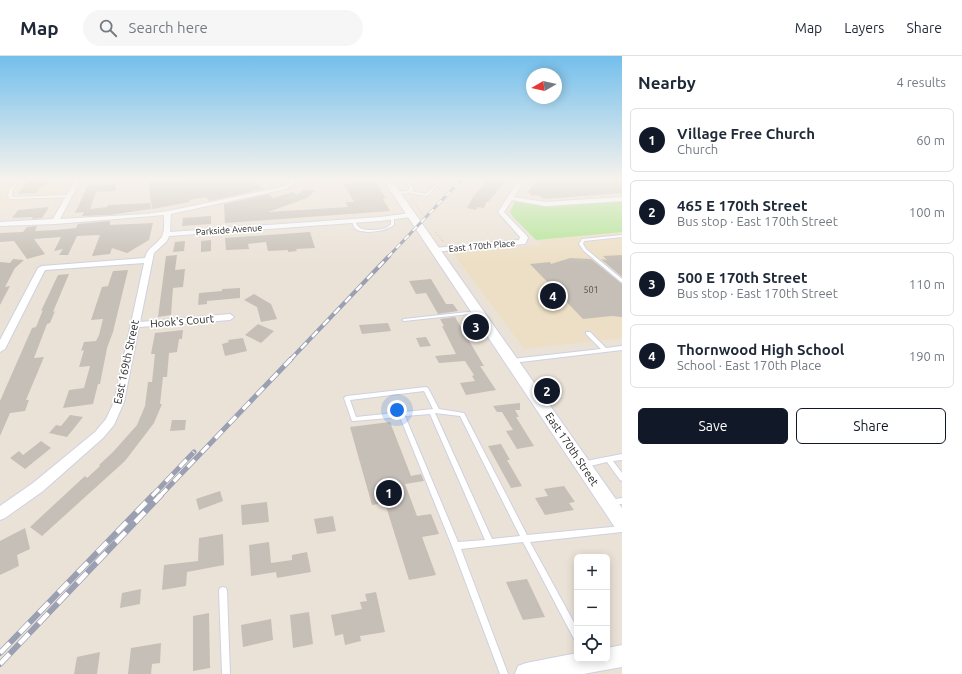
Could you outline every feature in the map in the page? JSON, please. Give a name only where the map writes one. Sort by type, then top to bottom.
[{"type":"street","points":[[55,222],[63,207]]},
{"type":"street","points":[[0,224],[55,222],[168,213],[196,207]]},
{"type":"street","name":"East 170th Street","points":[[408,207],[410,215],[440,247],[477,312],[622,523]]},
{"type":"street","name":"East 170th Place","points":[[440,247],[522,242],[524,238],[523,236],[501,212],[504,207]]},
{"type":"street","points":[[166,234],[168,213]]},
{"type":"street","name":"Parkside Avenue","points":[[166,234],[354,221],[410,215]]},
{"type":"street","name":"East 169th Street","points":[[0,514],[38,487],[99,435],[110,422],[119,402],[148,260],[153,248],[164,239],[166,234]]},
{"type":"street","points":[[0,349],[42,268],[148,260]]},
{"type":"street","name":"Hook's Court","points":[[134,325],[230,317]]},
{"type":"street","points":[[610,658],[622,656]]},
{"type":"street","points":[[526,674],[584,662]]},
{"type":"lane","points":[[354,221],[356,227],[360,230],[385,230],[393,224],[392,218]]},
{"type":"lane","points":[[622,236],[583,240],[581,244],[585,250],[622,281]]},
{"type":"lane","points":[[404,320],[477,312]]},
{"type":"lane","points":[[588,333],[605,350]]},
{"type":"lane","points":[[511,361],[620,348],[622,353]]},
{"type":"lane","points":[[490,543],[435,411],[426,389],[347,398],[354,419],[435,411],[462,414],[525,539],[574,630]]},
{"type":"lane","points":[[402,414],[456,546],[504,674]]},
{"type":"lane","points":[[582,465],[622,457]]},
{"type":"lane","points":[[608,460],[622,478]]},
{"type":"lane","points":[[608,503],[622,501]]},
{"type":"lane","points":[[456,546],[622,529]]},
{"type":"lane","points":[[223,591],[226,674]]},
{"type":"path","points":[[416,207],[425,218]]},
{"type":"path","points":[[432,229],[440,247]]},
{"type":"shaded area","points":[[512,207],[622,207],[622,338],[524,349],[453,253],[541,245],[511,215],[510,209]]},
{"type":"green space","points":[[513,207],[622,207],[622,232],[536,240],[510,212]]},
{"type":"building","points":[[49,207],[42,218],[12,218],[18,210]]},
{"type":"building","points":[[78,207],[91,207],[90,209],[107,207],[151,207],[151,209],[109,215],[82,216],[84,212],[75,213]]},
{"type":"building","points":[[152,207],[164,207],[152,209]]},
{"type":"building","points":[[224,207],[282,207],[268,212],[348,207],[388,207],[390,211],[225,223]]},
{"type":"building","points":[[468,207],[484,207],[477,207],[476,210],[467,208]]},
{"type":"building","points":[[211,216],[211,224],[182,226],[183,218]]},
{"type":"building","points":[[110,221],[110,225],[153,223],[149,240],[127,253],[112,248],[110,254],[92,256],[100,235],[77,236],[68,255],[59,255],[63,249],[54,251],[61,237],[34,239],[45,254],[27,259],[14,241],[0,242],[0,233],[23,232],[27,227],[37,226],[35,231],[56,230],[76,228],[78,224]]},
{"type":"building","points":[[310,232],[315,248],[296,249],[297,251],[288,252],[288,250],[268,251],[266,242],[248,244],[249,249],[226,250],[225,238]]},
{"type":"building","points":[[211,240],[211,251],[201,252],[201,241]]},
{"type":"building","points":[[185,241],[184,251],[173,252],[175,242]]},
{"type":"building","points":[[177,255],[175,270],[185,269],[183,287],[173,288],[171,315],[158,317],[166,256]]},
{"type":"building","points":[[622,255],[622,277],[601,259],[607,260],[603,256]]},
{"type":"building","points":[[570,258],[591,259],[622,284],[622,317],[612,316],[583,319],[530,264],[550,262],[551,264]]},
{"type":"building","points":[[13,259],[24,260],[15,268],[5,287],[10,286],[0,305],[0,262],[10,263]]},
{"type":"building","points":[[128,270],[113,332],[107,348],[100,384],[98,384],[93,404],[63,408],[69,390],[84,388],[90,366],[79,367],[84,350],[81,351],[84,342],[96,341],[99,335],[103,319],[91,320],[102,287],[108,286],[113,271]]},
{"type":"building","points":[[69,274],[50,323],[47,324],[34,358],[44,357],[26,400],[29,400],[25,411],[10,413],[0,436],[0,401],[32,328],[36,327],[43,310],[41,311],[58,275]]},
{"type":"building","points":[[431,279],[446,304],[453,304],[458,311],[438,314],[426,293],[416,294],[409,281]]},
{"type":"building","points":[[240,288],[240,298],[207,301],[207,304],[198,305],[199,293]]},
{"type":"building","points":[[254,294],[271,304],[277,319],[261,322],[257,307],[244,300]]},
{"type":"building","points":[[455,317],[484,366],[480,366],[496,390],[466,395],[460,383],[475,381],[472,376],[474,375],[465,361],[439,363],[435,356],[456,354],[440,319]]},
{"type":"building","points":[[388,323],[391,331],[362,334],[359,325]]},
{"type":"building","points":[[258,324],[274,331],[261,343],[245,335]]},
{"type":"building","points":[[183,330],[182,339],[179,339],[177,352],[169,353],[167,377],[163,377],[160,404],[162,404],[154,423],[125,461],[42,536],[30,527],[85,476],[87,478],[100,466],[99,465],[137,425],[145,406],[148,382],[152,382],[155,354],[151,354],[155,333]]},
{"type":"building","points":[[426,337],[431,346],[420,347],[416,338]]},
{"type":"building","points":[[243,338],[247,351],[225,356],[222,344],[229,342],[228,340]]},
{"type":"building","points":[[520,403],[520,410],[515,410],[519,417],[516,417],[534,446],[517,449],[506,431],[513,430],[502,412],[497,412],[493,406]]},
{"type":"building","points":[[70,415],[83,417],[67,437],[49,433],[56,425],[61,426]]},
{"type":"building","points":[[172,420],[186,420],[185,430],[170,431]]},
{"type":"building","points":[[390,422],[411,476],[421,474],[424,481],[405,484],[417,516],[431,514],[439,534],[422,537],[436,575],[409,580],[385,503],[372,505],[350,427]]},
{"type":"building","points":[[41,441],[51,448],[25,469],[10,458],[19,451],[23,455]]},
{"type":"building","points":[[501,444],[510,460],[507,460],[522,486],[511,488],[488,446]]},
{"type":"building","points":[[564,486],[575,502],[569,503],[574,510],[545,515],[535,498],[548,496],[544,489]]},
{"type":"building","points":[[220,491],[223,501],[199,510],[196,499]]},
{"type":"building","points":[[267,502],[269,522],[242,525],[241,505]]},
{"type":"building","points":[[333,516],[336,531],[317,534],[314,519]]},
{"type":"building","points":[[25,528],[30,549],[17,555],[19,566],[0,575],[0,541]]},
{"type":"building","points":[[223,534],[224,565],[187,572],[186,586],[162,590],[164,565],[198,561],[199,538]]},
{"type":"building","points":[[269,542],[271,563],[292,560],[292,555],[307,552],[311,572],[277,578],[276,572],[251,576],[249,545]]},
{"type":"building","points":[[527,579],[545,617],[523,620],[506,582]]},
{"type":"building","points":[[141,589],[140,604],[120,608],[122,593]]},
{"type":"building","points":[[376,592],[385,632],[360,636],[361,641],[345,645],[343,634],[335,636],[331,615],[362,609],[360,602],[367,601],[365,594]]},
{"type":"building","points":[[309,612],[313,644],[293,648],[290,615]]},
{"type":"building","points":[[209,613],[210,668],[193,671],[193,616]]},
{"type":"building","points":[[271,619],[273,640],[243,647],[241,625]]},
{"type":"building","points":[[161,643],[160,663],[152,664],[151,674],[128,674],[131,648]]},
{"type":"building","points":[[100,652],[97,674],[74,674],[77,657]]},
{"type":"railway","points":[[388,257],[436,207]]},
{"type":"railway","points":[[290,360],[389,256]]},
{"type":"railway","points":[[160,496],[291,359]]},
{"type":"railway","points":[[152,496],[194,452]]},
{"type":"railway","points":[[0,653],[153,495]]},
{"type":"railway","points":[[0,664],[161,495]]},
{"type":"place","name":"Thornwood High School","points":[[553,296]]},
{"type":"place","name":"500 E 170th Street","points":[[476,327]]},
{"type":"place","name":"465 E 170th Street","points":[[547,391]]},
{"type":"place","name":"Village Free Church","points":[[389,493]]}]
